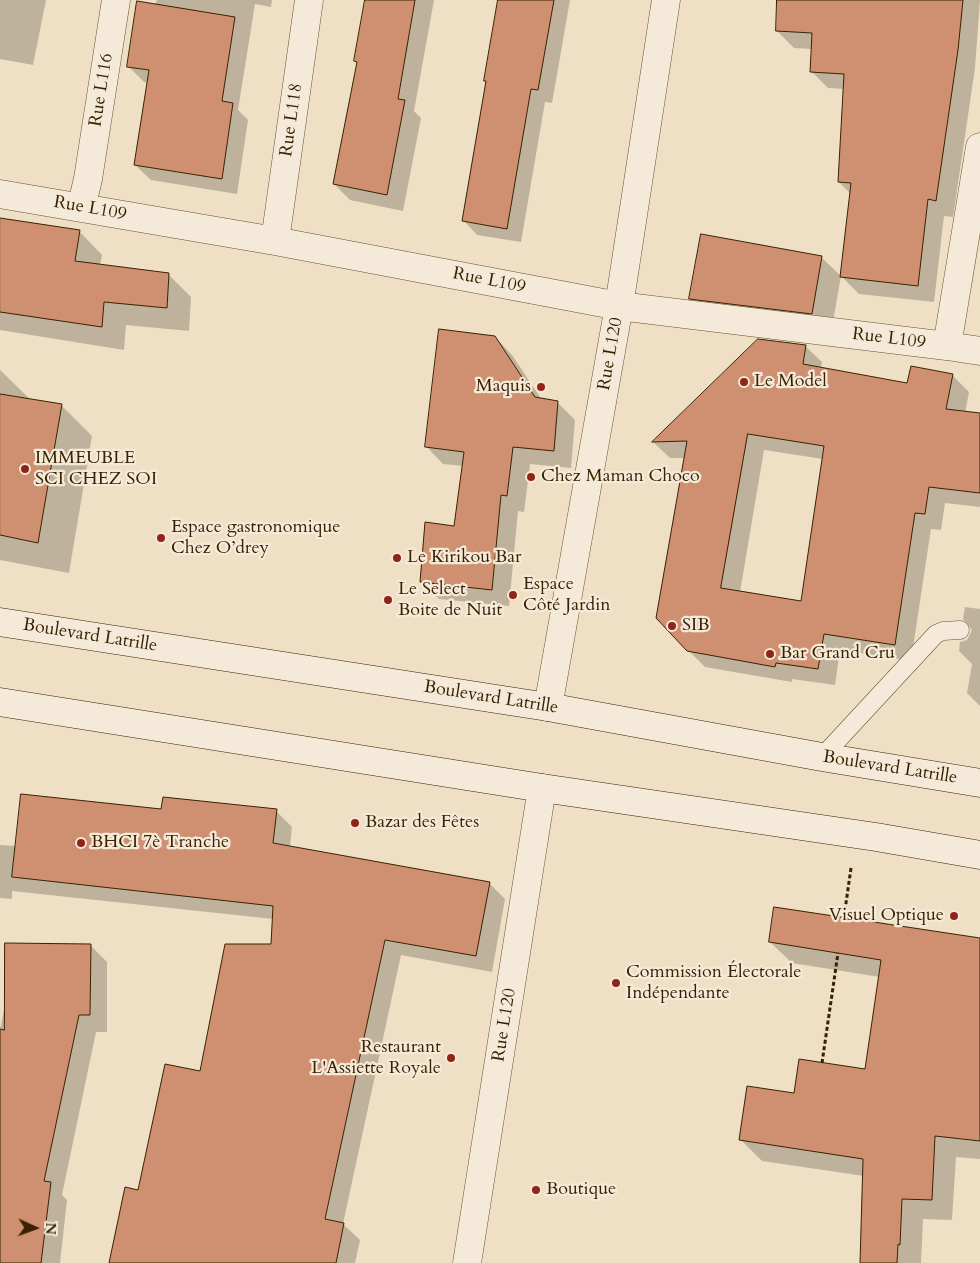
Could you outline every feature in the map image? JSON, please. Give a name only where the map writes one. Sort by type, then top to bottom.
[{"type":"street","name":"Rue L116","points":[[81,208],[88,179],[116,0]]},
{"type":"street","name":"Rue L118","points":[[275,240],[309,0]]},
{"type":"street","name":"Rue L120","points":[[548,707],[619,306],[666,0]]},
{"type":"street","points":[[947,346],[980,147]]},
{"type":"street","name":"Rue L109","points":[[0,194],[275,240],[619,306],[980,351]]},
{"type":"street","name":"Boulevard Latrille","points":[[0,622],[548,707],[822,758],[980,782]]},
{"type":"street","points":[[0,702],[542,788],[856,834],[980,855]]},
{"type":"street","name":"Rue L120","points":[[467,1263],[542,788]]},
{"type":"lane","points":[[822,758],[936,634],[943,631],[960,630]]},
{"type":"path","points":[[844,917],[856,834]]},
{"type":"path","points":[[822,1062],[838,953]]},
{"type":"building","points":[[365,0],[415,0],[398,99],[405,100],[387,195],[333,184],[357,62],[354,61]]},
{"type":"building","points":[[498,0],[554,0],[538,90],[531,89],[507,229],[462,221]]},
{"type":"building","points":[[777,0],[963,0],[958,50],[936,201],[928,199],[918,286],[840,277],[851,183],[838,182],[844,74],[810,72],[812,33],[776,31]]},
{"type":"building","points":[[137,1],[235,17],[222,101],[233,103],[222,179],[134,165],[149,70],[127,67]]},
{"type":"building","points":[[0,218],[80,230],[75,261],[169,273],[167,308],[104,302],[102,327],[0,312]]},
{"type":"building","points":[[701,234],[822,256],[812,314],[689,299]]},
{"type":"building","points":[[439,329],[495,336],[535,397],[558,401],[554,451],[513,447],[507,496],[501,495],[492,590],[420,582],[425,522],[454,526],[464,452],[425,447]]},
{"type":"building","points":[[758,339],[806,345],[803,364],[907,383],[911,366],[953,374],[946,409],[980,413],[980,493],[929,487],[925,514],[915,513],[895,645],[824,634],[818,669],[776,663],[775,667],[687,651],[656,618],[687,441],[652,442]],"holes":[[[748,434],[824,446],[801,601],[721,588]]]},
{"type":"building","name":"IMMEUBLE SCI CHEZ SOI","points":[[0,394],[62,404],[38,543],[0,535]]},
{"type":"building","points":[[21,794],[161,809],[163,797],[277,809],[273,843],[490,882],[476,956],[385,940],[325,1219],[344,1223],[336,1263],[109,1263],[125,1187],[138,1190],[165,1064],[200,1071],[225,944],[271,944],[273,906],[12,877]]},
{"type":"building","points":[[774,907],[980,938],[980,1141],[935,1136],[932,1200],[902,1199],[900,1245],[898,1244],[897,1263],[860,1263],[863,1159],[739,1140],[747,1086],[794,1093],[799,1059],[865,1069],[881,960],[769,942]]},
{"type":"building","points":[[5,943],[91,944],[90,1015],[79,1015],[44,1181],[51,1182],[41,1263],[0,1263],[0,1029],[4,1030]]},
{"type":"place","name":"Le Model","points":[[744,382]]},
{"type":"place","name":"Maquis","points":[[541,387]]},
{"type":"place","name":"IMMEUBLE SCI CHEZ SOI","points":[[25,469]]},
{"type":"place","name":"Chez Maman Choco","points":[[531,477]]},
{"type":"place","name":"Espace gastronomique Chez O’drey","points":[[161,538]]},
{"type":"place","name":"Le Kirikou Bar","points":[[397,558]]},
{"type":"place","name":"Espace Côté Jardin","points":[[513,595]]},
{"type":"place","name":"Le Select Boite de Nuit","points":[[388,600]]},
{"type":"place","name":"SIB","points":[[672,626]]},
{"type":"place","name":"Bar Grand Cru","points":[[770,654]]},
{"type":"place","name":"Bazar des Fêtes","points":[[355,823]]},
{"type":"place","name":"BHCI 7è Tranche","points":[[81,843]]},
{"type":"place","name":"Visuel Optique","points":[[954,916]]},
{"type":"place","name":"Commission Électorale Indépendante","points":[[616,983]]},
{"type":"place","name":"Restaurant L'Assiette Royale","points":[[451,1058]]},
{"type":"place","name":"Boutique","points":[[536,1190]]}]
